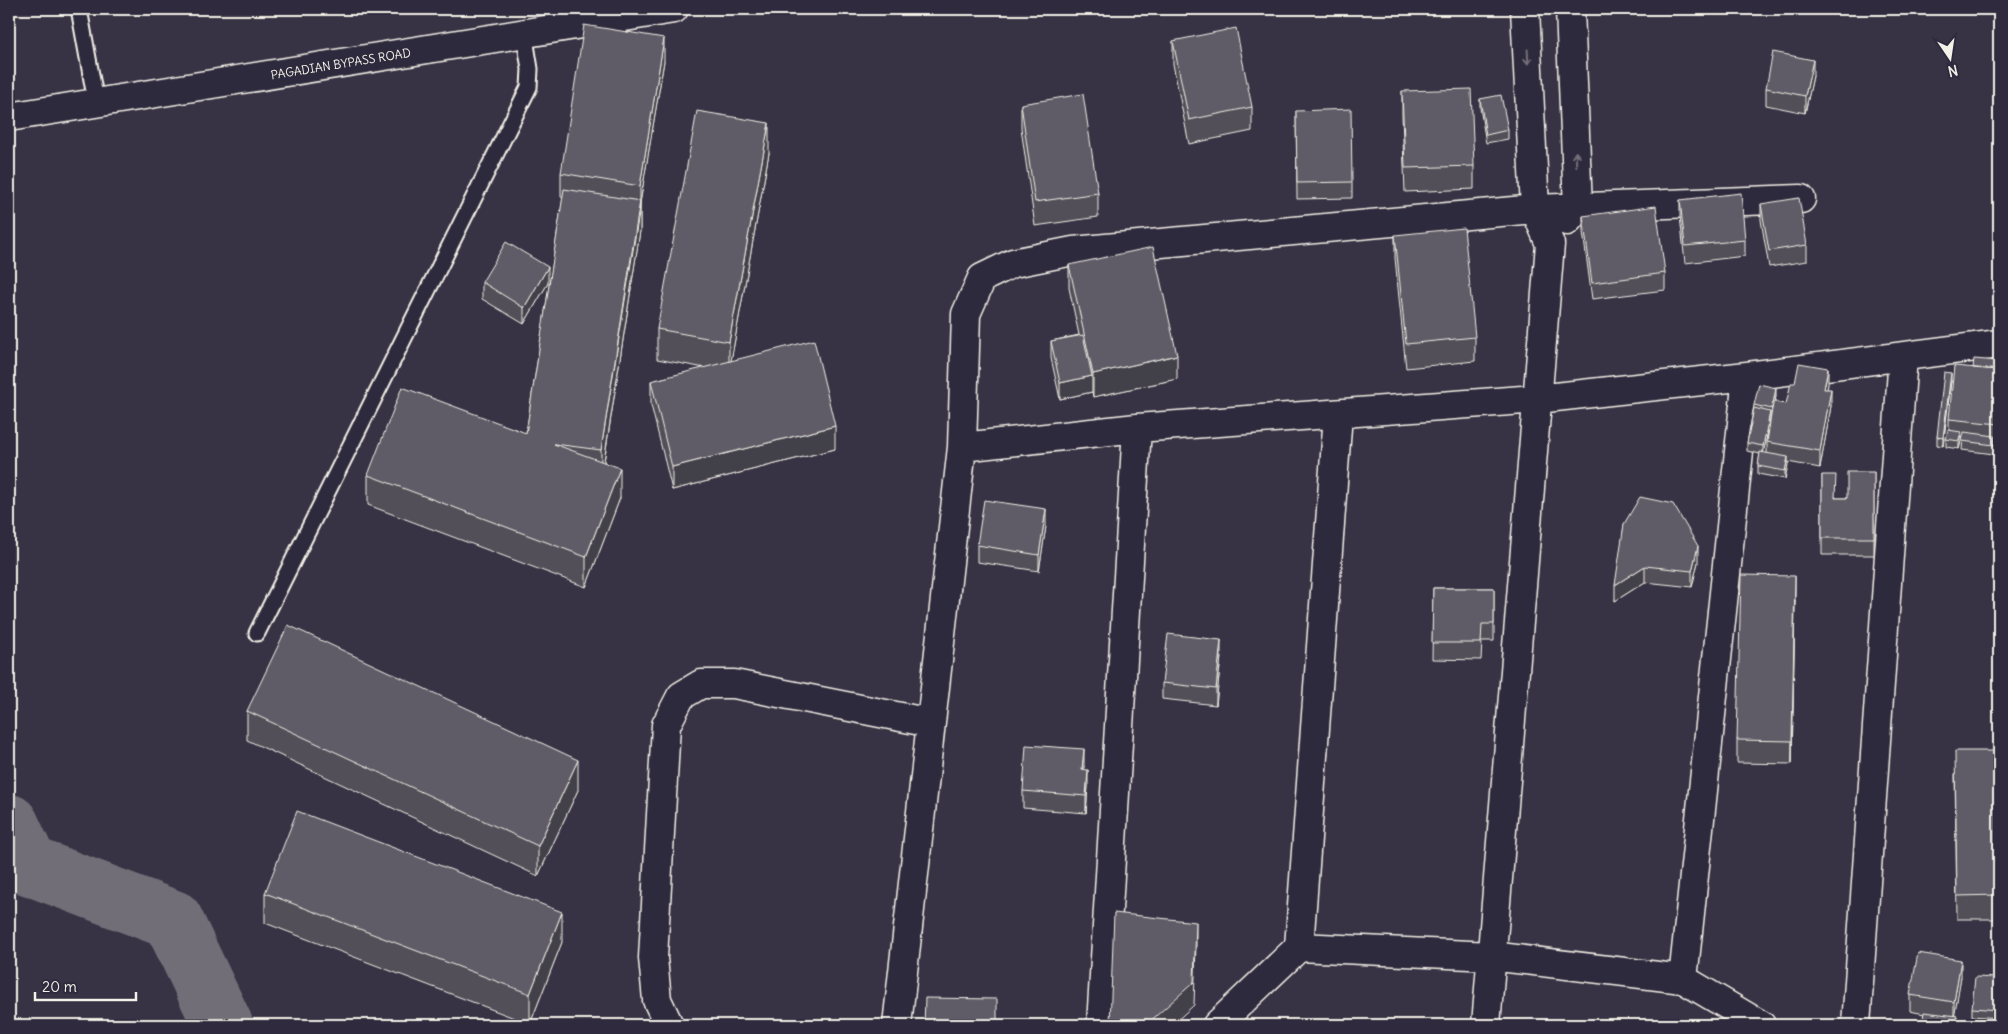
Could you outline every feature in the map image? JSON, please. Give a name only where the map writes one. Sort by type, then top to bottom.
[{"type":"main road","name":"PAGADIAN BYPASS ROAD","points":[[9,116],[674,9]]},
{"type":"main road","points":[[1486,1025],[1550,244],[1535,209],[1525,9]]},
{"type":"main road","points":[[1550,244],[1578,208],[1570,9]]},
{"type":"main road","points":[[897,1025],[962,448],[966,314],[982,278],[1013,263],[1073,251],[1535,209],[1802,199]]},
{"type":"main road","points":[[962,448],[1137,428],[1537,399],[1747,376],[1999,344]]},
{"type":"main road","points":[[1856,1025],[1903,356]]},
{"type":"main road","points":[[1684,979],[1747,376]]},
{"type":"main road","points":[[1217,1025],[1299,947],[1338,414]]},
{"type":"main road","points":[[1101,1025],[1137,428]]},
{"type":"main road","points":[[669,1025],[657,1000],[653,958],[666,725],[681,696],[701,684],[734,684],[931,723]]},
{"type":"main road","points":[[1299,947],[1491,956],[1684,979],[1761,1025]]},
{"type":"lane","points":[[79,9],[96,102]]},
{"type":"lane","points":[[257,632],[529,87],[530,69],[524,32]]},
{"type":"building","points":[[584,25],[664,38],[640,186],[561,173]]},
{"type":"building","points":[[1236,28],[1252,107],[1189,120],[1173,41]]},
{"type":"building","points":[[1773,52],[1813,60],[1805,96],[1766,88]]},
{"type":"building","points":[[1471,89],[1474,166],[1405,168],[1402,91]]},
{"type":"building","points":[[1083,94],[1098,193],[1035,202],[1021,104]]},
{"type":"building","points":[[1501,95],[1508,130],[1486,135],[1480,99]]},
{"type":"building","points":[[1351,109],[1352,182],[1297,183],[1296,111]]},
{"type":"building","points":[[697,111],[769,123],[729,342],[657,329]]},
{"type":"building","points":[[564,189],[640,201],[601,450],[554,444],[620,468],[586,557],[368,475],[402,387],[526,433]]},
{"type":"building","points":[[1741,193],[1745,240],[1685,246],[1680,200]]},
{"type":"building","points":[[1799,198],[1807,245],[1769,251],[1761,204]]},
{"type":"building","points":[[1656,206],[1665,273],[1592,283],[1583,216]]},
{"type":"building","points":[[1464,228],[1475,337],[1406,344],[1395,235]]},
{"type":"building","points":[[506,242],[548,267],[524,308],[482,282]]},
{"type":"building","points":[[1153,247],[1177,355],[1093,374],[1069,265]]},
{"type":"building","points":[[1083,335],[1092,376],[1060,383],[1051,341]]},
{"type":"building","points":[[814,340],[835,426],[672,467],[651,381]]},
{"type":"building","points":[[1974,359],[1999,361],[1999,370],[1973,368]]},
{"type":"building","points":[[1799,363],[1828,368],[1824,389],[1831,389],[1820,451],[1767,442],[1773,402],[1786,404],[1791,383],[1795,383]]},
{"type":"building","points":[[1954,366],[1999,370],[1999,424],[1949,419]]},
{"type":"building","points":[[1944,372],[1951,373],[1943,438],[1937,437]]},
{"type":"building","points":[[1759,384],[1776,388],[1772,409],[1754,405]]},
{"type":"building","points":[[1754,408],[1770,412],[1763,446],[1747,443]]},
{"type":"building","points":[[1948,430],[1961,432],[1959,441],[1946,439]]},
{"type":"building","points":[[1964,432],[1995,436],[1994,445],[1962,441]]},
{"type":"building","points":[[1760,452],[1788,457],[1785,471],[1758,466]]},
{"type":"building","points":[[1847,472],[1874,472],[1874,538],[1822,538],[1822,475],[1836,475],[1835,498],[1847,498]]},
{"type":"building","points":[[1640,497],[1673,504],[1698,546],[1692,571],[1645,566],[1615,585],[1624,524]]},
{"type":"building","points":[[984,500],[1046,509],[1039,555],[977,545]]},
{"type":"building","points":[[1741,575],[1795,576],[1792,741],[1737,740]]},
{"type":"building","points":[[1433,588],[1494,588],[1494,624],[1482,624],[1481,643],[1432,643]]},
{"type":"building","points":[[288,625],[578,760],[538,846],[247,711]]},
{"type":"building","points":[[1168,634],[1221,640],[1216,689],[1162,683]]},
{"type":"building","points":[[1026,745],[1084,749],[1082,769],[1088,770],[1086,796],[1023,791]]},
{"type":"building","points":[[1955,751],[1999,751],[1999,895],[1957,896]]},
{"type":"building","points":[[297,811],[562,912],[530,994],[265,893]]},
{"type":"building","points":[[1114,913],[1196,922],[1194,982],[1146,1025],[1110,1025]]},
{"type":"building","points":[[1918,953],[1961,960],[1954,1002],[1910,995]]},
{"type":"building","points":[[1975,977],[1999,978],[1999,1010],[1972,1008]]},
{"type":"building","points":[[925,998],[997,999],[997,1025],[924,1025]]},
{"type":"building","points":[[1924,1012],[1957,1016],[1956,1025],[1922,1025]]},
{"type":"waterway","points":[[9,824],[28,865],[173,920],[223,1025]]}]
